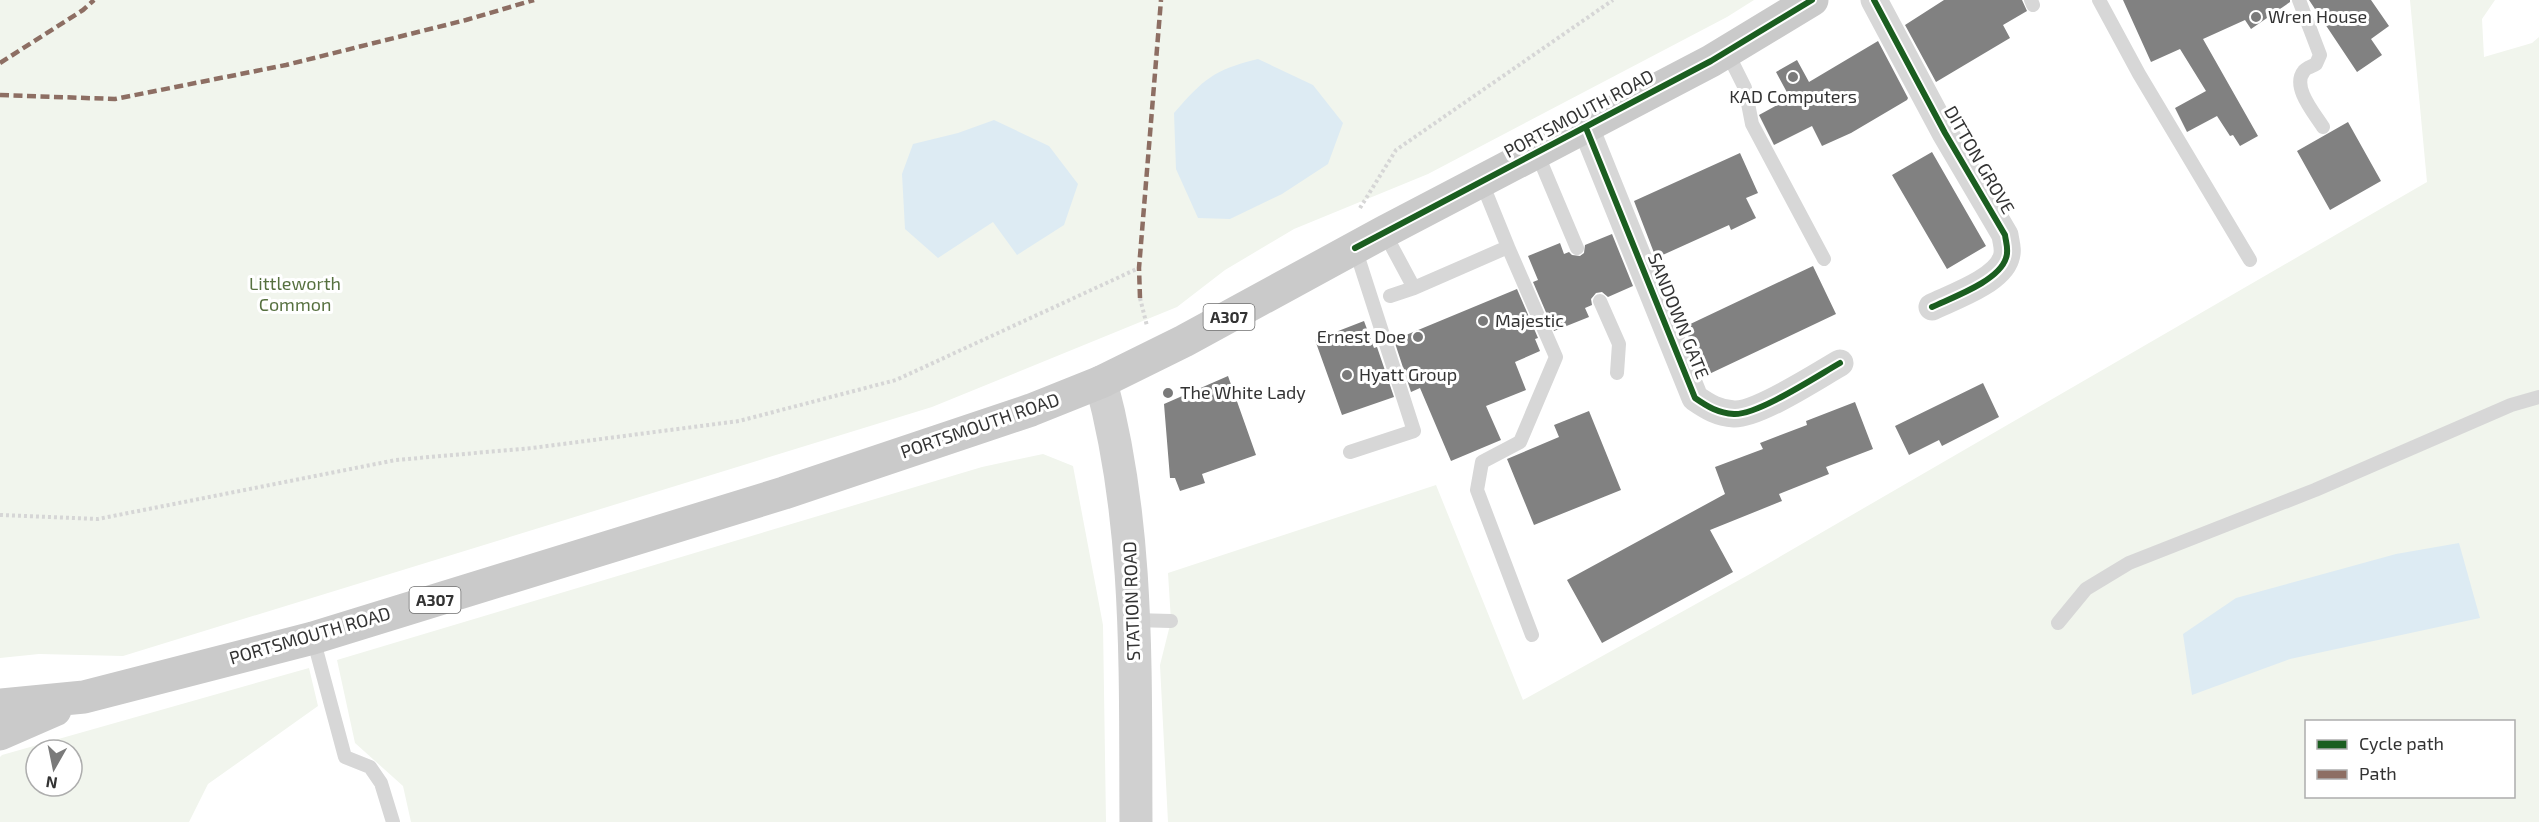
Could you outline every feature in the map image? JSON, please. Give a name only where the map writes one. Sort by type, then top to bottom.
[{"type":"main road","name":"PORTSMOUTH ROAD","points":[[0,705],[84,697],[313,638],[784,493],[1031,410],[1101,382],[1184,341],[1384,232],[1482,183],[1727,52],[1812,0]]},
{"type":"main road","name":"STATION ROAD","points":[[1101,382],[1118,455],[1130,542],[1134,620],[1136,822]]},
{"type":"main road","name":"PORTSMOUTH ROAD","points":[[0,734],[84,697]]},
{"type":"street","name":"DITTON GROVE","points":[[1874,0],[1945,133],[2005,235],[2008,250],[2003,266],[1991,277],[1932,307]]},
{"type":"street","name":"SANDOWN GATE","points":[[1586,128],[1695,398],[1713,411],[1736,414],[1761,406],[1840,363]]},
{"type":"lane","points":[[2099,0],[2139,74],[2250,260]]},
{"type":"lane","points":[[2299,0],[2320,55],[2316,64],[2304,71],[2300,81],[2301,90],[2323,127]]},
{"type":"lane","points":[[1727,52],[1745,88],[1752,124],[1824,259]]},
{"type":"lane","points":[[1537,153],[1577,248]]},
{"type":"lane","points":[[1482,183],[1556,357],[1520,442],[1482,462],[1477,490],[1532,635]]},
{"type":"lane","points":[[1384,232],[1414,288]]},
{"type":"lane","points":[[1390,296],[1414,288],[1508,246]]},
{"type":"lane","points":[[1350,452],[1414,431],[1355,248]]},
{"type":"lane","points":[[1600,301],[1619,344],[1617,373]]},
{"type":"lane","points":[[2058,623],[2086,589],[2129,563],[2315,490],[2511,405],[2539,397]]},
{"type":"lane","points":[[1134,620],[1171,621]]},
{"type":"lane","points":[[313,638],[345,757],[370,767],[381,783],[393,822]]},
{"type":"path","points":[[1357,213],[1396,150],[1613,0]]},
{"type":"path","points":[[0,515],[98,519],[396,460],[532,448],[739,421],[896,380],[1139,268]]},
{"type":"path","points":[[1140,298],[1144,322]]},
{"type":"green space","name":"Littleworth Common","points":[[0,0],[1754,0],[1727,17],[1428,174],[1294,229],[1225,270],[1177,307],[932,407],[123,656],[39,654],[0,658]]},
{"type":"green space","points":[[2410,0],[2495,0],[2482,19],[2484,57],[2532,43],[2539,37],[2539,822],[1168,822],[1160,665],[1171,621],[1168,573],[1436,485],[1523,700],[1750,574],[2427,182]]},
{"type":"green space","points":[[1043,454],[1073,466],[1103,625],[1106,822],[411,822],[403,786],[355,743],[337,660],[982,467]]},
{"type":"green space","points":[[309,668],[318,706],[208,784],[189,822],[0,822],[0,757],[24,749],[24,798],[84,798],[84,738],[62,738]]},
{"type":"shaded area","points":[[1258,59],[1313,85],[1343,123],[1328,164],[1282,194],[1230,219],[1198,218],[1176,169],[1174,113],[1210,77],[1230,67]]},
{"type":"shaded area","points":[[994,120],[1049,146],[1078,184],[1064,225],[1017,255],[993,222],[938,258],[905,229],[902,174],[913,144],[958,133]]},
{"type":"shaded area","points":[[2459,543],[2480,618],[2290,659],[2192,695],[2183,634],[2236,598],[2396,554]]},
{"type":"building","points":[[1944,0],[2022,0],[2027,11],[2003,25],[2010,38],[1936,82],[1905,25]]},
{"type":"building","points":[[2123,0],[2290,0],[2251,29],[2245,20],[2203,39],[2258,136],[2240,146],[2233,135],[2230,136],[2217,116],[2187,132],[2175,108],[2206,91],[2180,49],[2151,62]]},
{"type":"building","points":[[2309,0],[2371,0],[2389,26],[2371,39],[2382,55],[2357,72]]},
{"type":"building","points":[[1878,41],[1907,100],[1851,133],[1822,146],[1812,126],[1774,145],[1759,115],[1790,98],[1776,72],[1797,60],[1809,82]]},
{"type":"building","points":[[2348,122],[2381,181],[2330,210],[2297,151]]},
{"type":"building","points":[[1932,152],[1986,246],[1947,269],[1892,175]]},
{"type":"building","points":[[1740,153],[1758,193],[1746,198],[1756,218],[1731,230],[1729,225],[1656,258],[1634,201]]},
{"type":"building","points":[[1612,234],[1633,286],[1608,297],[1602,292],[1596,293],[1591,299],[1592,305],[1585,308],[1589,317],[1554,331],[1533,282],[1538,280],[1528,256],[1560,243],[1564,254],[1569,252],[1580,256],[1584,253],[1585,245]]},
{"type":"building","points":[[1813,266],[1836,314],[1707,375],[1684,327]]},
{"type":"building","points":[[1517,289],[1538,338],[1535,339],[1540,351],[1515,362],[1526,390],[1486,406],[1501,440],[1451,461],[1420,388],[1411,392],[1394,340]]},
{"type":"building","points":[[1364,321],[1374,348],[1377,347],[1394,397],[1342,415],[1315,340]]},
{"type":"building","points":[[1228,376],[1256,455],[1202,474],[1205,483],[1180,491],[1175,478],[1170,478],[1164,404]]},
{"type":"building","points":[[1983,383],[1999,417],[1942,446],[1939,440],[1909,455],[1895,426]]},
{"type":"building","points":[[1855,402],[1873,449],[1826,467],[1829,474],[1779,494],[1782,501],[1710,530],[1733,572],[1602,643],[1567,580],[1725,494],[1715,467],[1763,449],[1760,443],[1807,425],[1806,421]]},
{"type":"building","points":[[1589,411],[1621,490],[1534,525],[1507,459],[1559,437],[1554,425]]},
{"type":"marked path","points":[[0,63],[83,10],[94,0]]},
{"type":"marked path","points":[[0,95],[115,99],[286,65],[466,20],[534,0]]},
{"type":"marked path","points":[[1140,298],[1139,268],[1161,0]]},
{"type":"cycle path","points":[[1355,248],[1711,61],[1812,0]]},
{"type":"cycle path","points":[[1874,0],[1945,133],[2005,235],[2007,255],[2002,266],[1994,274],[1974,287],[1932,307]]},
{"type":"cycle path","points":[[1586,128],[1695,398],[1723,412],[1745,413],[1772,402],[1840,363]]},
{"type":"place","name":"Wren House","points":[[2256,17]]},
{"type":"place","name":"KAD Computers","points":[[1793,77]]},
{"type":"place","name":"Majestic","points":[[1483,321]]},
{"type":"place","name":"Ernest Doe","points":[[1418,337]]},
{"type":"place","name":"Hyatt Group","points":[[1347,375]]},
{"type":"place","name":"The White Lady","points":[[1168,393]]}]
